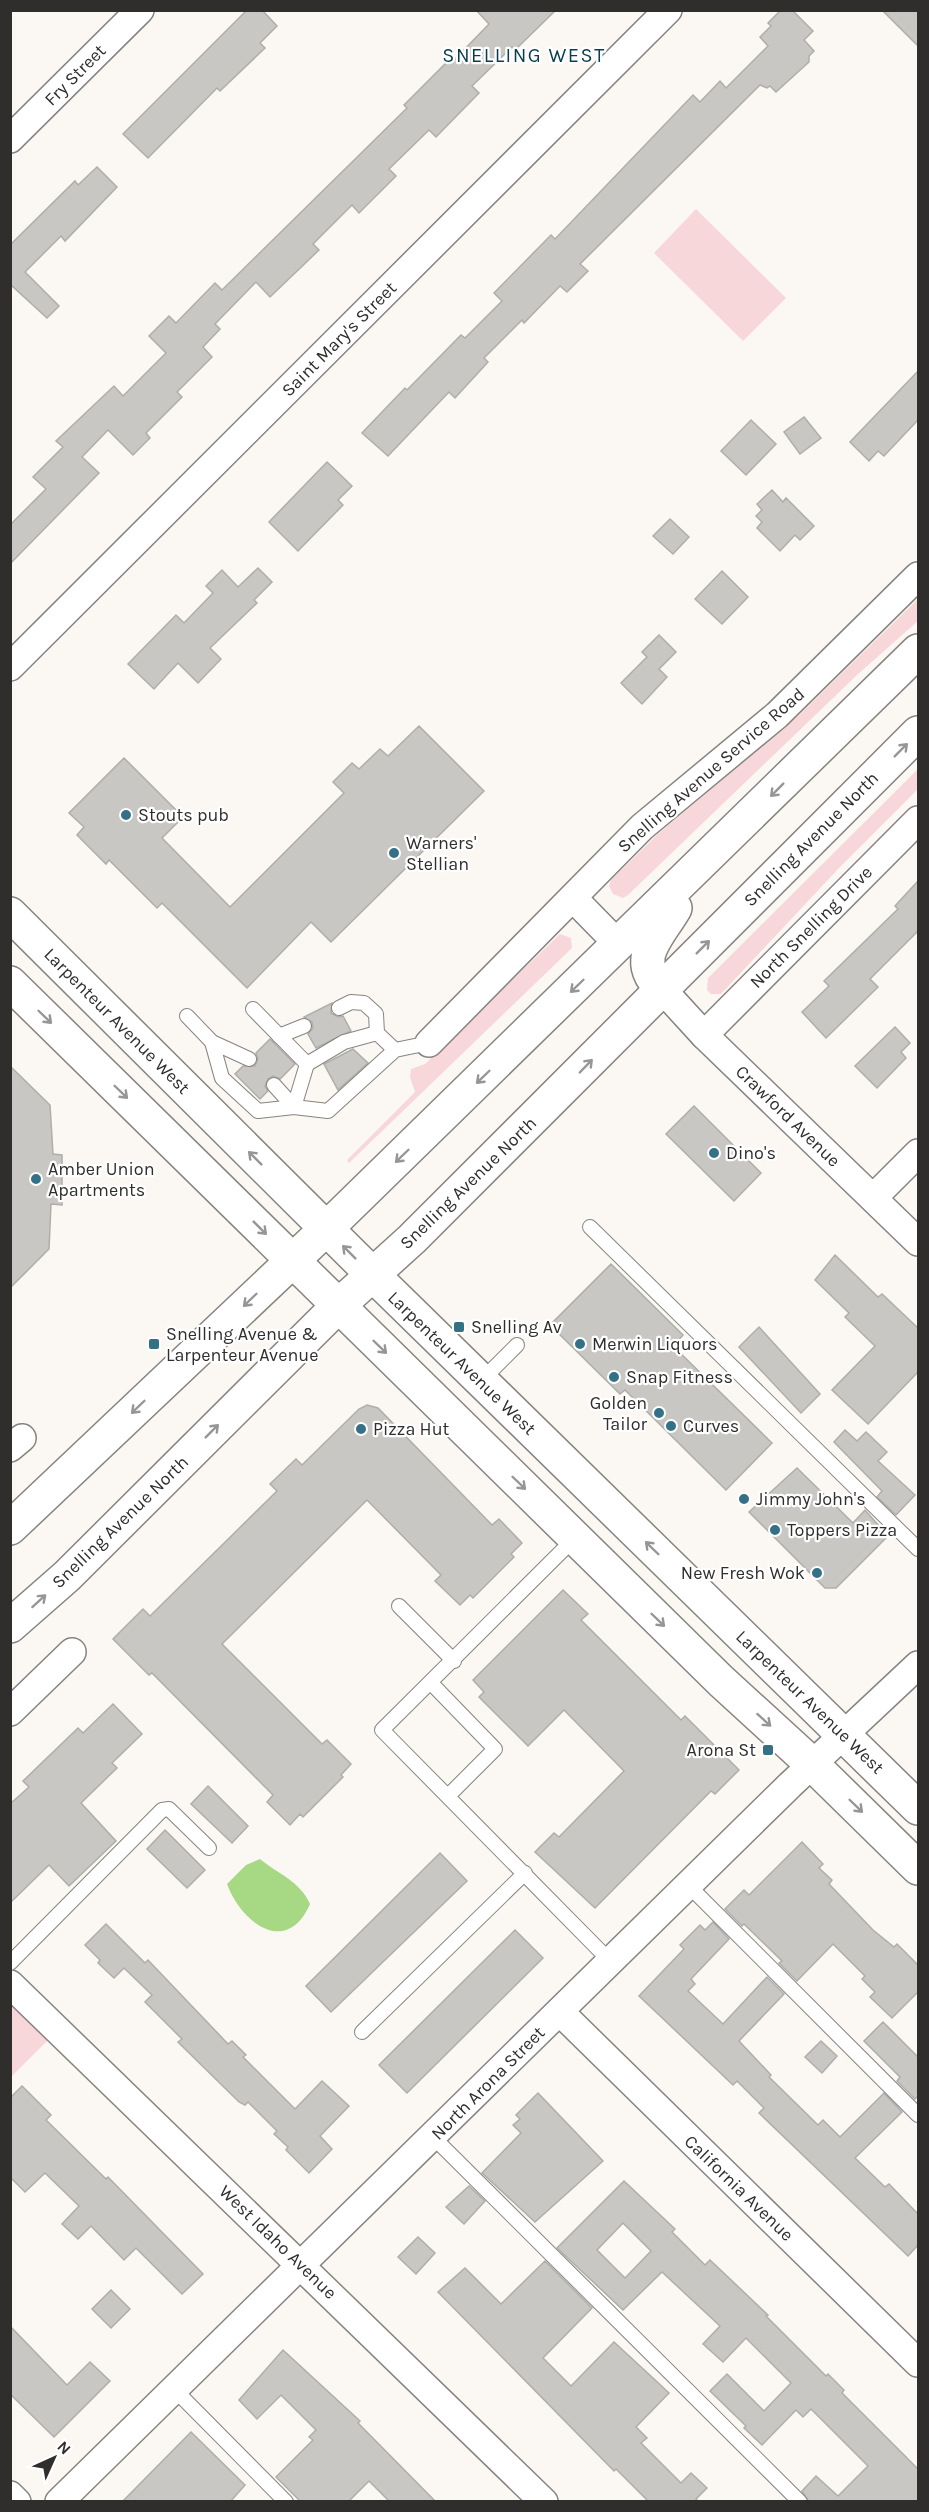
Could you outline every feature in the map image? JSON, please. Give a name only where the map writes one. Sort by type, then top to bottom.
[{"type":"main road","points":[[10,1528],[326,1229],[918,651]]},
{"type":"main road","name":"Snelling Avenue North","points":[[10,1626],[67,1576],[338,1306],[545,1108],[661,988],[918,733]]},
{"type":"main road","points":[[661,988],[653,980],[646,967],[648,956],[683,894],[691,874]]},
{"type":"main road","name":"Larpenteur Avenue West","points":[[10,914],[326,1229],[918,1808]]},
{"type":"main road","points":[[10,983],[721,1681],[814,1766],[918,1868]]},
{"type":"street","name":"Fry Street","points":[[10,140],[140,10]]},
{"type":"street","name":"Saint Mary's Street","points":[[10,667],[668,10]]},
{"type":"street","name":"Snelling Avenue Service Road","points":[[429,1043],[666,805],[777,714],[918,576]]},
{"type":"street","name":"North Snelling Drive","points":[[704,1035],[918,820]]},
{"type":"street","points":[[573,898],[619,945]]},
{"type":"street","name":"Crawford Avenue","points":[[661,988],[704,1035],[918,1242]]},
{"type":"street","points":[[873,1198],[918,1153]]},
{"type":"street","points":[[10,1712],[72,1652]]},
{"type":"street","name":"North Arona Street","points":[[59,2502],[918,1665]]},
{"type":"street","name":"West Idaho Avenue","points":[[10,1984],[544,2502]]},
{"type":"street","name":"California Avenue","points":[[560,2012],[918,2363]]},
{"type":"street","points":[[10,2495],[17,2502]]},
{"type":"lane","points":[[339,1008],[351,1002],[364,1003],[376,1014],[377,1033],[395,1050]]},
{"type":"lane","points":[[253,1009],[307,1064]]},
{"type":"lane","points":[[187,1016],[212,1042],[249,1059]]},
{"type":"lane","points":[[279,1036],[304,1026]]},
{"type":"lane","points":[[294,1107],[307,1064],[344,1042],[377,1033]]},
{"type":"lane","points":[[212,1042],[222,1078],[258,1111],[294,1107],[328,1111],[395,1050],[429,1043]]},
{"type":"lane","points":[[274,1085],[294,1107]]},
{"type":"lane","points":[[591,1227],[918,1549]]},
{"type":"lane","points":[[481,1381],[517,1345]]},
{"type":"lane","points":[[576,1538],[382,1730],[611,1962]]},
{"type":"lane","points":[[399,1606],[454,1661]]},
{"type":"lane","points":[[431,1683],[495,1749],[448,1796]]},
{"type":"lane","points":[[10,1964],[162,1810],[169,1809],[209,1848]]},
{"type":"lane","points":[[362,2032],[525,1873]]},
{"type":"lane","points":[[689,1886],[918,2115]]},
{"type":"lane","points":[[433,2137],[800,2502]]},
{"type":"lane","points":[[174,2389],[286,2502]]},
{"type":"shaded area","points":[[696,209],[786,298],[743,341],[654,253]]},
{"type":"shaded area","points":[[918,599],[918,621],[857,675],[628,895],[623,898],[613,894],[609,886],[611,880],[658,834],[799,715]]},
{"type":"shaded area","points":[[918,769],[918,789],[840,867],[721,994],[711,994],[707,990],[708,978]]},
{"type":"shaded area","points":[[560,934],[571,938],[572,948],[349,1163],[347,1160],[415,1092],[410,1077],[411,1069],[425,1064]]},
{"type":"shaded area","points":[[260,1859],[295,1884],[310,1904],[300,1920],[289,1929],[277,1931],[265,1928],[253,1921],[243,1911],[227,1884],[246,1865]]},
{"type":"shaded area","points":[[11,2004],[48,2040],[11,2077]]},
{"type":"building","points":[[247,10],[262,10],[277,26],[260,43],[265,48],[220,91],[217,88],[148,158],[123,134]]},
{"type":"building","points":[[476,10],[556,10],[515,50],[512,47],[472,86],[479,93],[436,137],[429,130],[389,169],[396,176],[359,213],[352,205],[313,244],[319,250],[270,297],[256,282],[215,324],[220,329],[203,347],[212,357],[177,392],[182,397],[146,433],[150,438],[133,455],[108,430],[82,457],[99,473],[10,564],[10,525],[46,489],[33,477],[63,447],[56,441],[114,386],[123,396],[166,353],[149,336],[169,316],[176,323],[215,283],[222,290],[407,108],[404,105],[453,56],[455,59],[489,24]]},
{"type":"building","points":[[781,10],[792,10],[813,31],[804,40],[814,51],[809,56],[809,62],[776,92],[770,86],[767,88],[760,85],[580,264],[588,271],[567,292],[560,286],[524,323],[522,320],[484,358],[488,362],[455,398],[449,392],[388,456],[362,433],[461,335],[465,338],[502,301],[494,293],[551,235],[555,239],[693,95],[700,102],[720,81],[726,88],[768,46],[760,37],[771,26],[768,23]]},
{"type":"building","points":[[882,10],[918,10],[918,46]]},
{"type":"building","points":[[97,167],[117,187],[65,241],[61,236],[25,272],[59,306],[47,318],[12,286],[10,287],[10,245],[75,181],[78,185]]},
{"type":"building","points":[[918,371],[918,420],[884,456],[878,451],[869,461],[850,442]]},
{"type":"building","points":[[804,417],[821,438],[800,454],[784,432]]},
{"type":"building","points":[[751,420],[776,444],[746,475],[721,451]]},
{"type":"building","points":[[327,462],[352,486],[338,500],[343,505],[298,551],[269,522]]},
{"type":"building","points":[[772,490],[783,502],[786,498],[814,526],[800,540],[795,535],[780,551],[757,528],[762,522],[756,516],[762,510],[757,504]]},
{"type":"building","points":[[670,519],[689,537],[673,554],[653,536]]},
{"type":"building","points":[[258,568],[272,582],[254,600],[257,603],[210,648],[221,659],[198,683],[178,663],[154,689],[128,664],[176,615],[184,623],[213,593],[206,586],[222,570],[238,587]]},
{"type":"building","points":[[722,571],[748,597],[722,624],[695,599]]},
{"type":"building","points":[[659,635],[676,652],[659,669],[667,677],[642,704],[621,683],[647,657],[642,652]]},
{"type":"building","points":[[419,726],[484,791],[331,942],[311,922],[247,988],[162,903],[157,908],[109,860],[106,864],[77,835],[84,827],[69,813],[124,758],[183,817],[162,838],[230,907],[344,793],[333,782],[352,763],[359,769],[380,749],[388,756]]},
{"type":"building","points":[[918,881],[918,931],[870,979],[878,987],[826,1038],[802,1012],[829,986],[824,981],[898,909],[895,906]]},
{"type":"building","points":[[332,1003],[331,1013],[338,1017],[343,1016],[351,1031],[316,1048],[308,1034],[313,1028],[312,1022],[304,1017]]},
{"type":"building","points":[[895,1027],[910,1043],[901,1052],[906,1058],[877,1088],[855,1066]]},
{"type":"building","points":[[270,1039],[295,1064],[280,1079],[273,1076],[268,1079],[265,1086],[268,1091],[260,1099],[235,1074],[243,1066],[255,1066],[258,1059],[256,1053]]},
{"type":"building","points":[[353,1049],[368,1063],[338,1090],[324,1064]]},
{"type":"building","name":"Amber Union Apartments","points":[[10,1066],[50,1105],[53,1154],[62,1155],[62,1205],[51,1204],[49,1249],[10,1288]]},
{"type":"building","name":"Dino's","points":[[694,1106],[761,1173],[734,1201],[666,1134]]},
{"type":"building","points":[[835,1255],[878,1297],[882,1294],[918,1328],[918,1372],[868,1424],[832,1390],[875,1346],[845,1317],[849,1313],[815,1280]]},
{"type":"building","points":[[611,1264],[683,1335],[673,1346],[772,1443],[726,1490],[625,1390],[620,1394],[550,1325]]},
{"type":"building","points":[[759,1327],[820,1394],[801,1413],[739,1347]]},
{"type":"building","points":[[367,1405],[378,1408],[492,1525],[499,1519],[522,1543],[511,1554],[514,1557],[473,1598],[470,1595],[460,1605],[435,1581],[441,1575],[367,1500],[222,1644],[322,1744],[327,1740],[351,1764],[341,1775],[343,1777],[303,1817],[300,1814],[290,1825],[267,1802],[273,1795],[152,1673],[149,1675],[113,1639],[143,1609],[150,1616],[277,1491],[270,1484],[296,1459],[302,1465],[359,1409]]},
{"type":"building","points":[[845,1430],[857,1441],[866,1432],[887,1452],[878,1461],[915,1495],[896,1515],[877,1497],[882,1491],[834,1442]]},
{"type":"building","points":[[797,1468],[853,1523],[865,1510],[888,1536],[836,1588],[825,1588],[749,1512]]},
{"type":"building","points":[[563,1590],[588,1614],[581,1620],[681,1720],[685,1716],[739,1770],[715,1794],[711,1791],[595,1908],[535,1852],[554,1833],[559,1837],[624,1771],[564,1710],[528,1746],[479,1697],[484,1692],[473,1680]]},
{"type":"building","points":[[113,1704],[142,1734],[112,1763],[117,1768],[81,1803],[116,1841],[69,1886],[49,1865],[10,1903],[10,1804],[29,1787],[23,1781],[78,1728],[83,1733]]},
{"type":"building","points":[[208,1786],[248,1826],[232,1843],[191,1804]]},
{"type":"building","points":[[165,1830],[205,1870],[187,1888],[147,1849]]},
{"type":"building","points":[[802,1842],[823,1864],[819,1868],[832,1880],[829,1884],[873,1930],[894,1947],[897,1944],[918,1965],[918,1992],[892,2018],[870,1997],[875,1992],[862,1979],[865,1976],[833,1944],[797,1981],[779,1963],[782,1961],[725,1909],[744,1890],[749,1895]]},
{"type":"building","points":[[440,1853],[467,1881],[331,2012],[306,1986]]},
{"type":"building","points":[[713,1922],[729,1939],[691,1979],[695,1984],[688,1991],[723,2024],[767,1977],[784,1994],[739,2041],[771,2075],[769,2077],[818,2125],[823,2120],[840,2137],[884,2093],[902,2112],[855,2158],[885,2187],[889,2184],[918,2214],[918,2245],[908,2256],[759,2113],[764,2108],[737,2081],[733,2085],[639,1996],[684,1949],[680,1945],[700,1925],[705,1930]]},
{"type":"building","points":[[106,1924],[145,1963],[148,1960],[228,2044],[232,2041],[246,2055],[243,2057],[295,2109],[322,2081],[349,2106],[320,2136],[332,2149],[309,2173],[286,2150],[288,2147],[274,2134],[277,2131],[248,2102],[245,2105],[239,2102],[178,2042],[182,2039],[145,2002],[152,1995],[124,1968],[114,1978],[98,1963],[100,1960],[85,1945]]},
{"type":"building","points":[[515,1930],[543,1958],[407,2093],[379,2065]]},
{"type":"building","points":[[883,2022],[918,2057],[918,2096],[915,2099],[897,2081],[900,2077],[864,2041]]},
{"type":"building","points":[[821,2041],[837,2056],[822,2073],[805,2057]]},
{"type":"building","points":[[22,2086],[51,2115],[46,2120],[106,2179],[108,2177],[203,2274],[182,2294],[136,2248],[124,2260],[91,2226],[78,2239],[62,2224],[79,2206],[45,2173],[25,2192],[10,2177],[10,2098]]},
{"type":"building","points":[[538,2093],[603,2161],[535,2222],[482,2173],[521,2133],[513,2125],[520,2119],[516,2115]]},
{"type":"building","points":[[624,2181],[675,2229],[672,2232],[705,2265],[710,2260],[768,2315],[766,2316],[826,2376],[828,2374],[844,2390],[842,2393],[918,2469],[918,2502],[809,2502],[802,2491],[816,2476],[838,2496],[868,2466],[811,2409],[803,2417],[796,2410],[762,2445],[710,2391],[727,2374],[764,2411],[791,2383],[746,2338],[723,2362],[703,2344],[720,2326],[662,2272],[623,2310],[557,2248]],"holes":[[[623,2223],[651,2251],[625,2278],[597,2250]]]},
{"type":"building","points":[[469,2186],[485,2201],[464,2224],[446,2207]]},
{"type":"building","points":[[418,2237],[435,2253],[416,2274],[398,2257]]},
{"type":"building","points":[[545,2261],[592,2308],[543,2358],[571,2386],[614,2342],[653,2378],[669,2393],[636,2427],[647,2438],[641,2443],[681,2483],[691,2473],[707,2488],[696,2499],[699,2502],[649,2502],[616,2469],[614,2471],[438,2292],[465,2268],[501,2304]]},
{"type":"building","points":[[111,2290],[130,2309],[111,2328],[92,2309]]},
{"type":"building","points":[[10,2326],[67,2385],[90,2362],[110,2381],[54,2437],[10,2394]]},
{"type":"building","points":[[283,2350],[360,2421],[358,2423],[436,2502],[390,2502],[369,2481],[348,2502],[301,2502],[276,2477],[313,2440],[309,2437],[316,2430],[281,2395],[257,2419],[239,2400]]},
{"type":"building","points":[[191,2432],[245,2485],[230,2502],[122,2502]]},
{"type":"place","name":"Stouts pub","points":[[126,815]]},
{"type":"place","name":"Warners' Stellian","points":[[394,853]]},
{"type":"place","name":"Dino's","points":[[714,1153]]},
{"type":"place","name":"Amber Union Apartments","points":[[36,1179]]},
{"type":"place","name":"Snelling Av","points":[[459,1327]]},
{"type":"place","name":"Snelling Avenue & Larpenteur Avenue","points":[[154,1344]]},
{"type":"place","name":"Merwin Liquors","points":[[580,1344]]},
{"type":"place","name":"Snap Fitness","points":[[614,1377]]},
{"type":"place","name":"Golden Tailor","points":[[659,1413]]},
{"type":"place","name":"Curves","points":[[671,1426]]},
{"type":"place","name":"Pizza Hut","points":[[361,1429]]},
{"type":"place","name":"Jimmy John's","points":[[744,1499]]},
{"type":"place","name":"Toppers Pizza","points":[[775,1530]]},
{"type":"place","name":"New Fresh Wok","points":[[817,1573]]},
{"type":"place","name":"Arona St","points":[[768,1750]]},
{"type":"district","name":"SNELLING WEST","points":[[524,55]]}]
